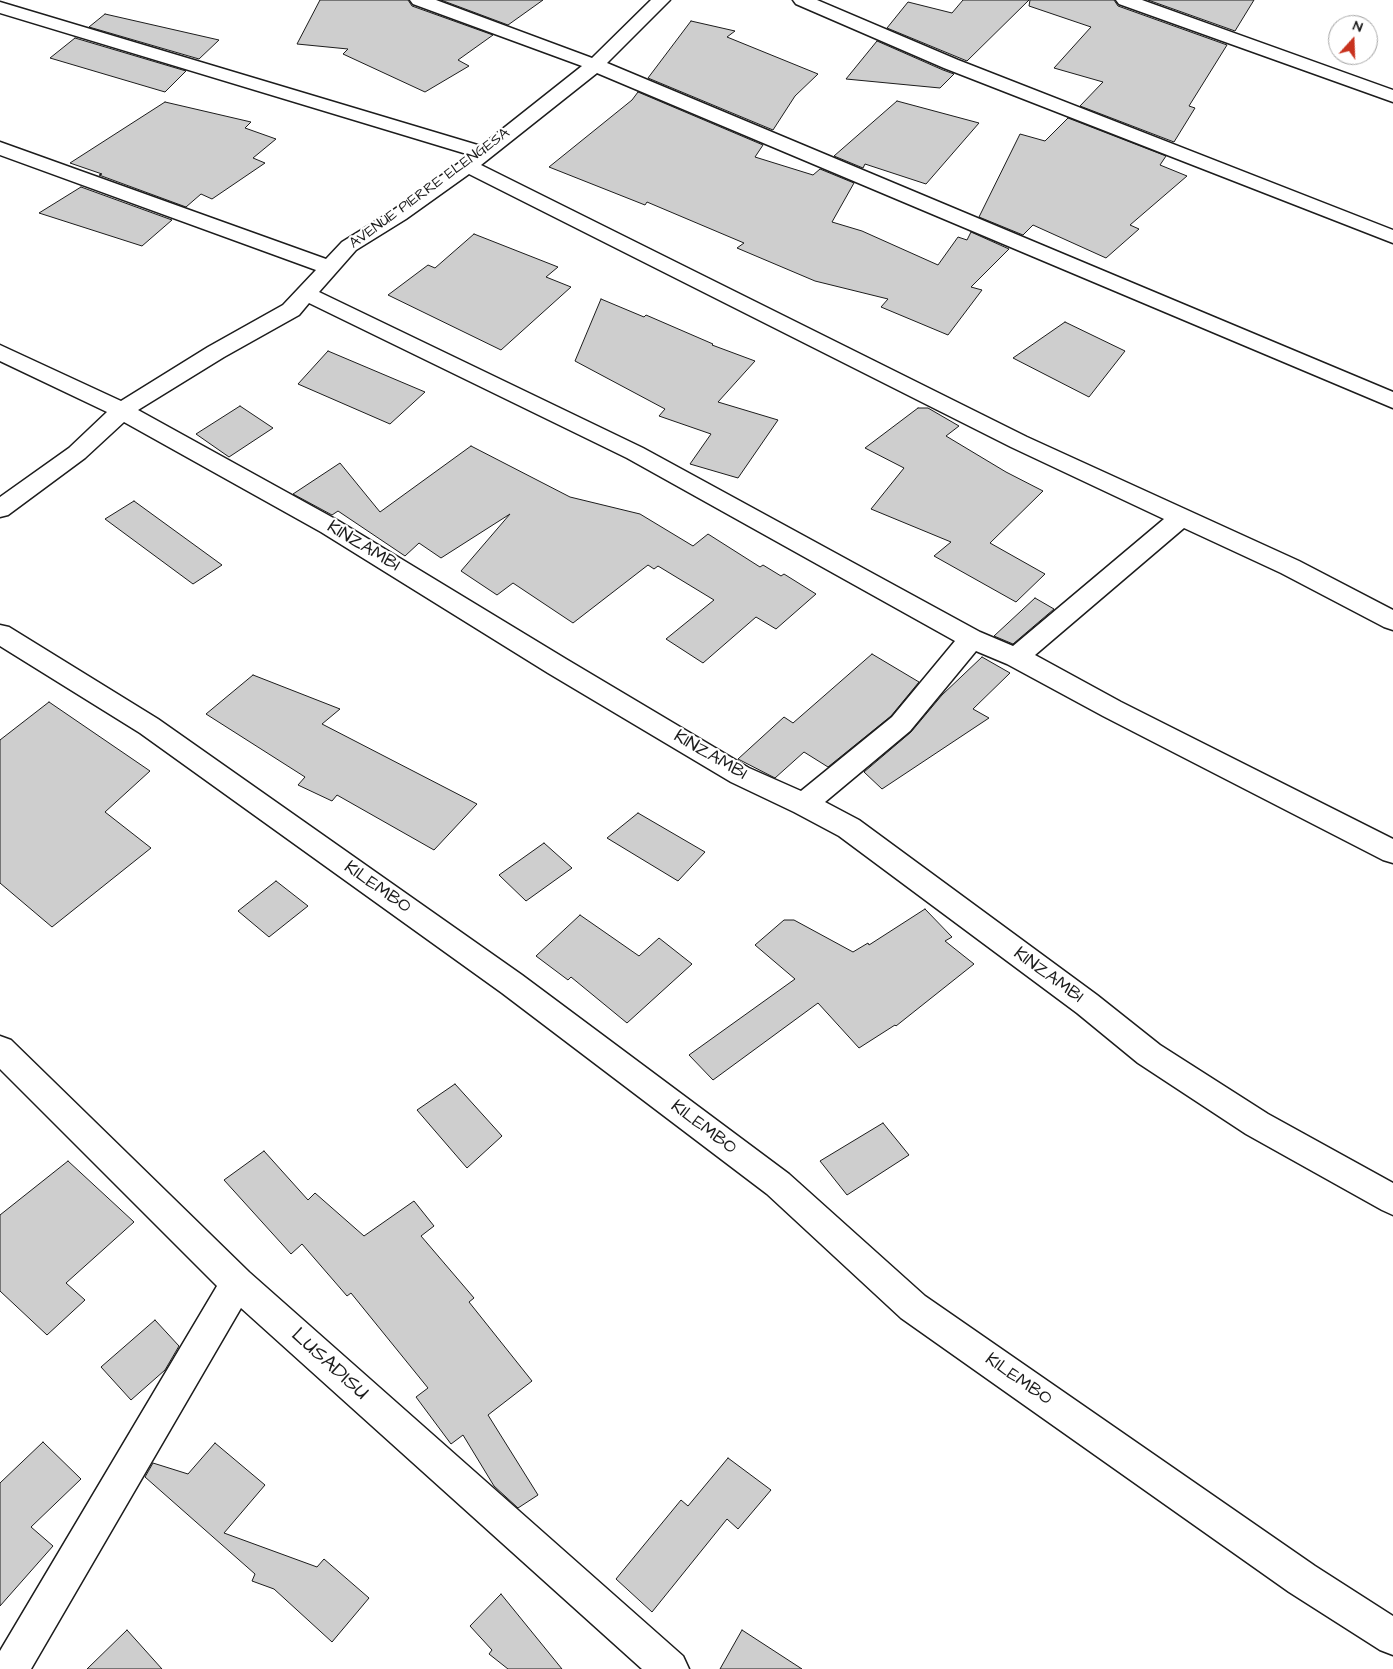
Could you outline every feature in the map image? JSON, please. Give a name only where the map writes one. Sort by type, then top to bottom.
[{"type":"street","points":[[419,0],[595,65],[1393,401]]},
{"type":"street","name":"AVENUE PIERRE ELENGESA","points":[[0,509],[77,453],[122,410],[216,352],[286,313],[307,294],[349,246],[360,237],[399,214],[476,160],[595,65],[662,0]]},
{"type":"street","points":[[802,0],[951,64],[1393,237]]},
{"type":"street","points":[[1125,0],[1393,96]]},
{"type":"street","points":[[0,7],[476,160],[1019,442],[1290,567],[1393,621]]},
{"type":"street","points":[[0,148],[330,268]]},
{"type":"street","points":[[307,294],[635,453],[971,639],[1016,658],[1393,852]]},
{"type":"street","name":"KINZAMBI","points":[[0,352],[122,410],[154,430],[330,526],[557,666],[740,774],[804,804],[856,834],[1087,1004],[1149,1054],[1257,1124],[1393,1200]]},
{"type":"street","points":[[1016,658],[1181,516]]},
{"type":"street","name":"KILEMBO","points":[[0,634],[149,726],[512,984],[778,1184],[913,1307],[1302,1579],[1393,1637]]},
{"type":"street","points":[[804,804],[901,724],[971,639]]},
{"type":"street","name":"LUSADISU","points":[[0,1049],[237,1283],[670,1669]]},
{"type":"street","points":[[10,1669],[237,1283]]},
{"type":"building","points":[[320,0],[408,0],[412,6],[493,35],[458,60],[469,66],[425,92],[343,54],[348,49],[297,44]]},
{"type":"building","points":[[441,0],[543,0],[508,25]]},
{"type":"building","points":[[963,0],[1029,0],[967,61],[887,28],[908,2],[952,13]]},
{"type":"building","points":[[1030,0],[1114,0],[1118,6],[1227,45],[1189,106],[1195,108],[1174,142],[1080,106],[1103,82],[1054,68],[1091,27],[1029,6]]},
{"type":"building","points":[[1148,0],[1254,0],[1235,31]]},
{"type":"building","points":[[105,14],[219,40],[199,59],[89,27]]},
{"type":"building","points":[[691,21],[735,31],[727,37],[818,74],[795,96],[773,130],[648,78]]},
{"type":"building","points":[[75,38],[186,71],[165,92],[50,58]]},
{"type":"building","points":[[877,41],[954,74],[940,88],[846,79]]},
{"type":"building","points":[[638,92],[763,145],[755,157],[813,175],[820,169],[854,183],[832,222],[862,231],[938,265],[958,237],[967,240],[971,232],[1009,249],[971,287],[982,290],[948,335],[881,307],[888,299],[815,281],[737,248],[744,243],[647,202],[645,205],[549,167],[632,100]]},
{"type":"building","points":[[897,101],[979,123],[926,184],[865,164],[863,168],[834,156]]},
{"type":"building","points":[[165,102],[251,122],[245,128],[276,139],[253,158],[265,163],[212,199],[201,194],[186,207],[70,163]]},
{"type":"building","points":[[1068,118],[1166,156],[1160,165],[1187,176],[1130,225],[1139,229],[1106,258],[1033,225],[1023,235],[979,217],[1020,134],[1045,141]]},
{"type":"building","points":[[81,187],[172,220],[142,246],[39,213]]},
{"type":"building","points":[[474,234],[558,267],[546,277],[571,287],[501,350],[388,295],[428,265],[435,268]]},
{"type":"building","points":[[601,299],[644,317],[646,315],[712,345],[755,361],[718,402],[778,420],[738,478],[690,464],[711,434],[659,416],[665,409],[575,361]]},
{"type":"building","points":[[1065,322],[1125,351],[1089,397],[1013,358]]},
{"type":"building","points":[[328,351],[425,392],[390,424],[298,384]]},
{"type":"building","points":[[240,406],[273,428],[229,457],[196,434]]},
{"type":"building","points":[[918,408],[928,408],[959,426],[946,436],[1006,472],[1043,491],[990,543],[1045,574],[1016,602],[934,556],[951,542],[871,509],[904,468],[865,448]]},
{"type":"building","points":[[471,446],[570,497],[640,514],[693,546],[708,534],[760,567],[763,565],[781,576],[784,574],[816,594],[776,629],[756,617],[703,663],[666,639],[714,600],[658,566],[654,569],[648,565],[573,623],[513,583],[497,595],[461,571],[510,514],[441,558],[419,543],[405,556],[338,511],[332,515],[293,494],[340,463],[380,512]]},
{"type":"building","points":[[134,501],[222,565],[193,584],[105,519]]},
{"type":"building","points":[[1035,598],[1054,609],[1013,644],[994,636]]},
{"type":"building","points":[[872,654],[919,682],[891,716],[828,767],[804,752],[775,778],[738,759],[784,717],[793,723]]},
{"type":"building","points":[[982,657],[1010,673],[973,709],[989,718],[882,789],[864,772],[911,732],[942,695]]},
{"type":"building","points":[[253,675],[340,709],[322,724],[477,804],[434,850],[337,795],[332,801],[298,785],[305,777],[206,714]]},
{"type":"building","points":[[49,702],[150,771],[105,812],[151,848],[52,927],[0,883],[0,740]]},
{"type":"building","points":[[638,813],[705,852],[678,881],[607,838]]},
{"type":"building","points":[[544,843],[572,868],[526,901],[499,875]]},
{"type":"building","points":[[276,881],[308,906],[269,937],[238,911]]},
{"type":"building","points":[[925,909],[952,937],[945,941],[974,964],[896,1026],[859,1048],[818,1003],[713,1080],[689,1055],[795,979],[755,945],[784,920],[794,920],[853,952],[868,943],[869,945]]},
{"type":"building","points":[[580,915],[639,956],[659,938],[692,964],[627,1023],[571,977],[568,980],[536,956]]},
{"type":"building","points":[[455,1084],[502,1136],[467,1168],[417,1110]]},
{"type":"building","points":[[883,1123],[909,1155],[847,1195],[820,1161]]},
{"type":"building","points":[[264,1151],[308,1200],[315,1193],[364,1236],[414,1201],[434,1226],[421,1236],[474,1298],[469,1302],[532,1381],[488,1415],[538,1495],[518,1508],[494,1486],[463,1435],[451,1444],[416,1397],[428,1388],[351,1293],[347,1296],[302,1244],[291,1254],[224,1180]]},
{"type":"building","points":[[68,1161],[134,1222],[66,1283],[85,1300],[47,1335],[0,1291],[0,1215]]},
{"type":"building","points":[[155,1320],[179,1346],[165,1370],[131,1400],[101,1367]]},
{"type":"building","points":[[43,1442],[81,1479],[31,1527],[53,1546],[0,1606],[0,1483]]},
{"type":"building","points":[[215,1443],[265,1485],[224,1533],[317,1567],[324,1559],[369,1598],[332,1642],[274,1589],[252,1581],[255,1574],[145,1477],[153,1463],[188,1474]]},
{"type":"building","points":[[728,1458],[771,1490],[738,1529],[727,1519],[652,1612],[616,1579],[681,1500],[688,1506]]},
{"type":"building","points":[[501,1594],[562,1669],[508,1669],[489,1654],[492,1650],[470,1626]]},
{"type":"building","points":[[127,1630],[162,1669],[87,1669]]},
{"type":"building","points":[[742,1630],[802,1669],[720,1669]]}]
